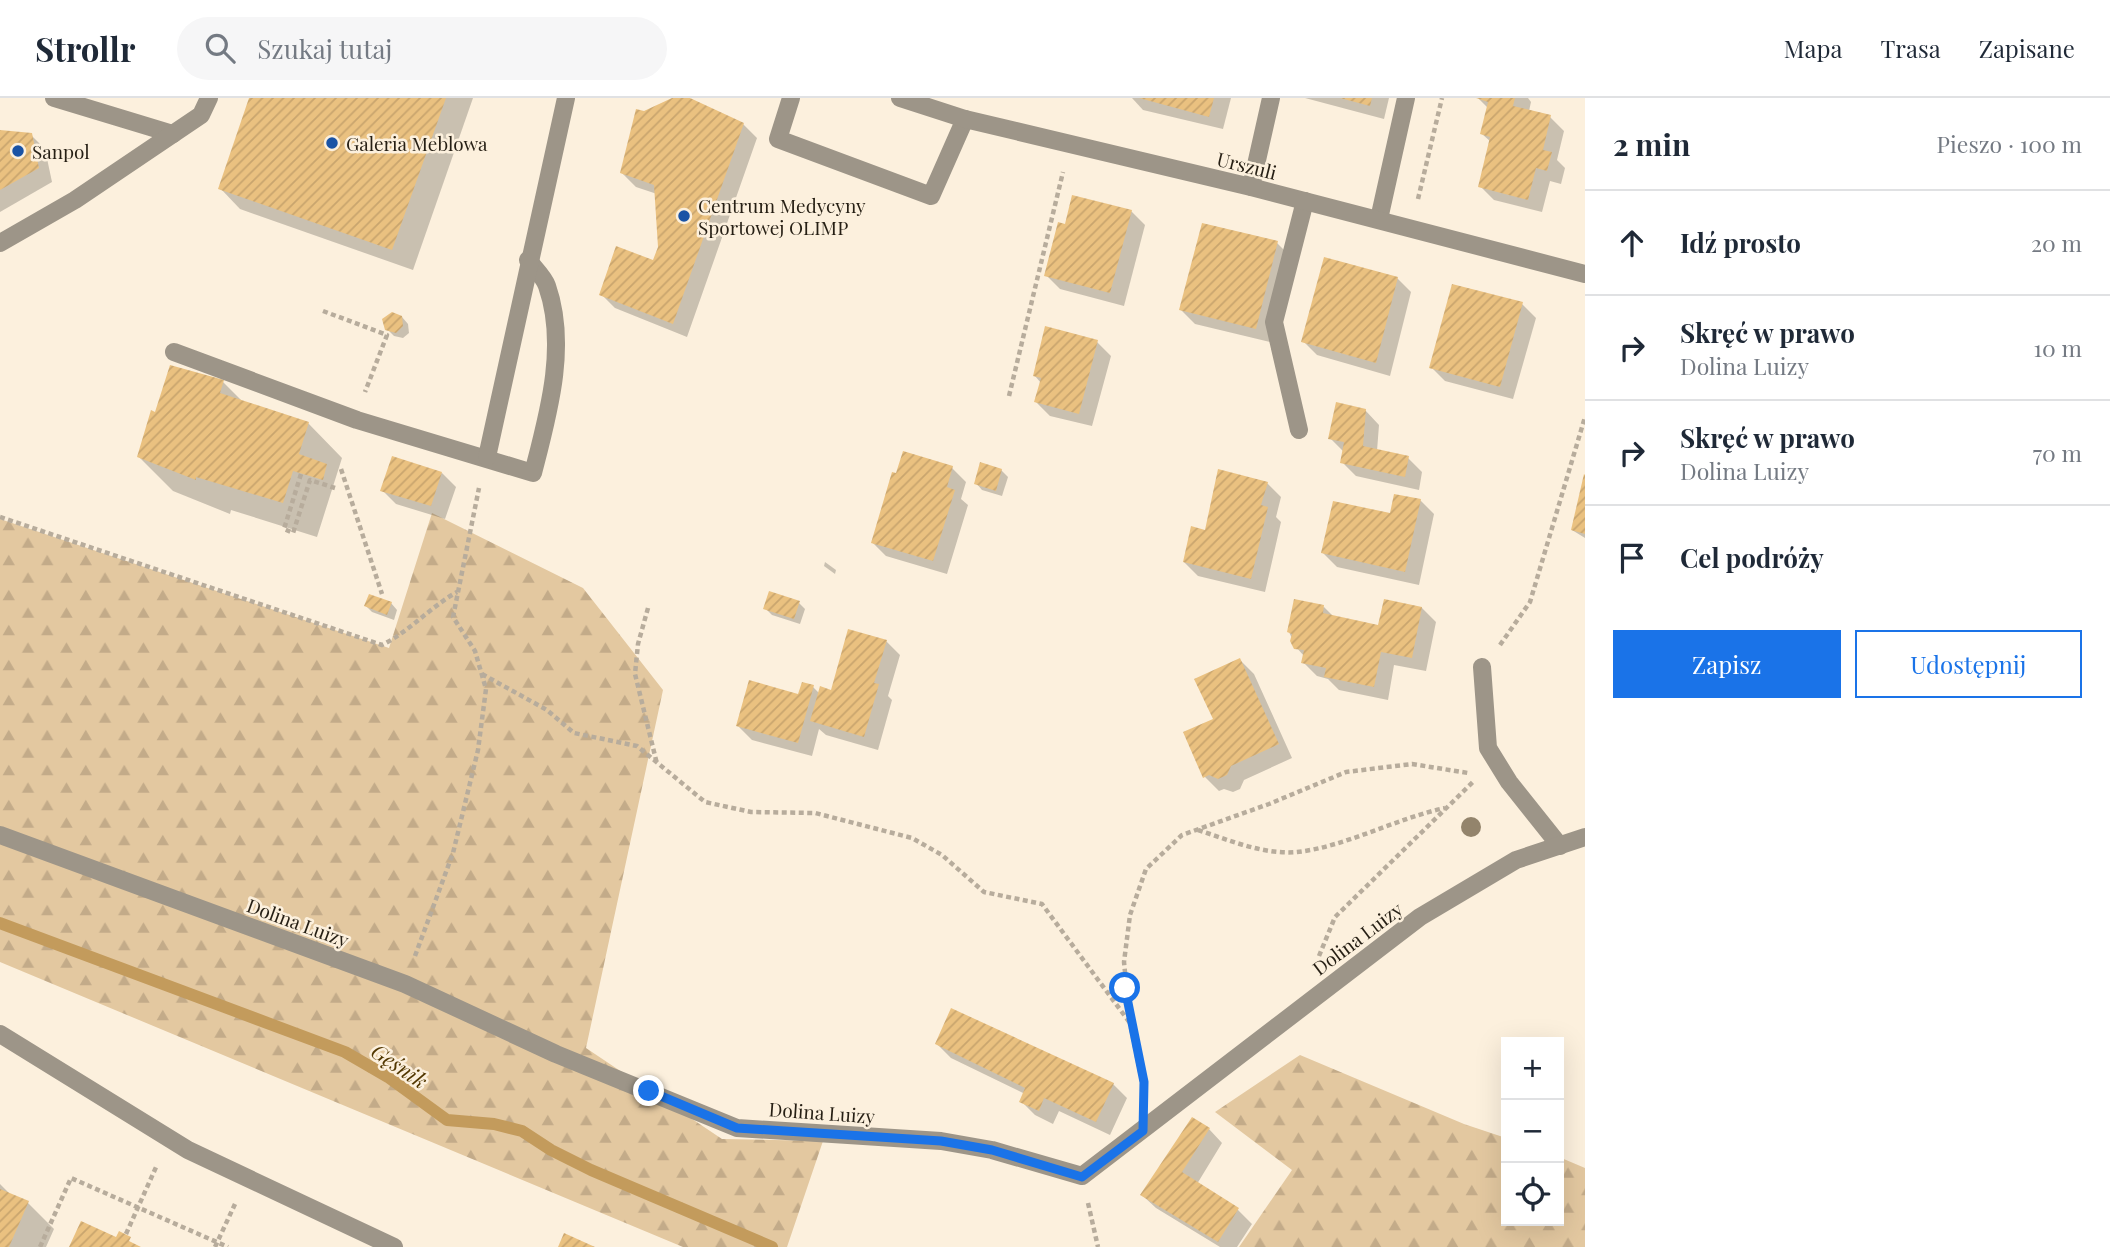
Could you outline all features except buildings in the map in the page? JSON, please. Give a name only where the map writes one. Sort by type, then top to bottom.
[{"type":"street","points":[[54,98],[173,134]]},
{"type":"street","points":[[0,243],[75,200],[201,115],[209,98]]},
{"type":"street","points":[[487,457],[528,260],[566,98]]},
{"type":"street","points":[[791,98],[778,139],[931,196],[965,119]]},
{"type":"street","name":"Urszuli","points":[[900,98],[965,119],[1069,146],[1251,187],[1585,274]]},
{"type":"street","points":[[1251,187],[1271,98]]},
{"type":"street","points":[[1380,219],[1406,98]]},
{"type":"street","points":[[1298,430],[1274,322],[1305,201]]},
{"type":"street","points":[[174,352],[354,419],[533,473],[549,410],[555,327],[547,285],[528,260]]},
{"type":"street","points":[[1482,667],[1488,748],[1509,782],[1560,846]]},
{"type":"street","name":"Dolina Luizy","points":[[0,835],[405,984],[556,1054],[737,1128],[941,1141],[992,1150],[1082,1177],[1420,917],[1516,860],[1585,837]]},
{"type":"street","points":[[0,1034],[169,1139],[394,1247]]},
{"type":"path","points":[[1411,228],[1442,98]]},
{"type":"path","points":[[1009,396],[1069,146]]},
{"type":"path","points":[[323,311],[387,335],[354,419]]},
{"type":"path","points":[[1482,667],[1530,602],[1585,418]]},
{"type":"path","points":[[405,984],[453,853],[467,800],[486,689],[475,651],[453,617],[487,457]]},
{"type":"path","points":[[341,469],[382,594]]},
{"type":"path","points":[[301,474],[284,529],[293,533],[310,480],[335,488]]},
{"type":"path","points":[[0,517],[382,645],[405,634],[439,603],[457,593]]},
{"type":"path","points":[[648,608],[638,644],[635,674],[658,765]]},
{"type":"path","points":[[482,674],[547,710],[574,733],[637,746],[705,803],[751,812],[815,813],[912,838],[942,855],[984,892],[1042,904],[1130,1023]]},
{"type":"path","points":[[1143,1131],[1144,1082],[1130,1023],[1124,962],[1130,915],[1146,869],[1182,835],[1346,772],[1412,764],[1480,775],[1335,917],[1318,958]]},
{"type":"path","points":[[1197,830],[1253,848],[1296,852],[1340,840],[1410,815],[1447,807]]},
{"type":"path","points":[[126,1234],[169,1139]]},
{"type":"path","points":[[1082,1177],[1098,1247]]},
{"type":"path","points":[[40,1247],[71,1178],[216,1245],[228,1247]]},
{"type":"path","points":[[216,1245],[248,1178]]},
{"type":"green space","points":[[432,513],[583,588],[663,690],[586,1048],[722,1139],[823,1141],[787,1247],[683,1247],[0,962],[0,519],[389,648]]},
{"type":"green space","points":[[1300,1055],[1464,1124],[1501,1136],[1501,1226],[1564,1226],[1564,1159],[1585,1168],[1585,1247],[1239,1247],[1292,1170],[1215,1112]]},
{"type":"waterway","name":"Gęśnik","points":[[0,923],[345,1052],[388,1077],[447,1120],[494,1124],[522,1131],[551,1150],[591,1170],[772,1247]]},
{"type":"place","name":"Galeria Meblowa","points":[[332,143]]},
{"type":"place","name":"Sanpol","points":[[18,151]]},
{"type":"place","name":"Centrum Medycyny Sportowej OLIMP","points":[[684,216]]},
{"type":"route","points":[[649,1091],[737,1128],[941,1141],[992,1150],[1082,1177],[1143,1131],[1144,1082],[1125,988]]}]
